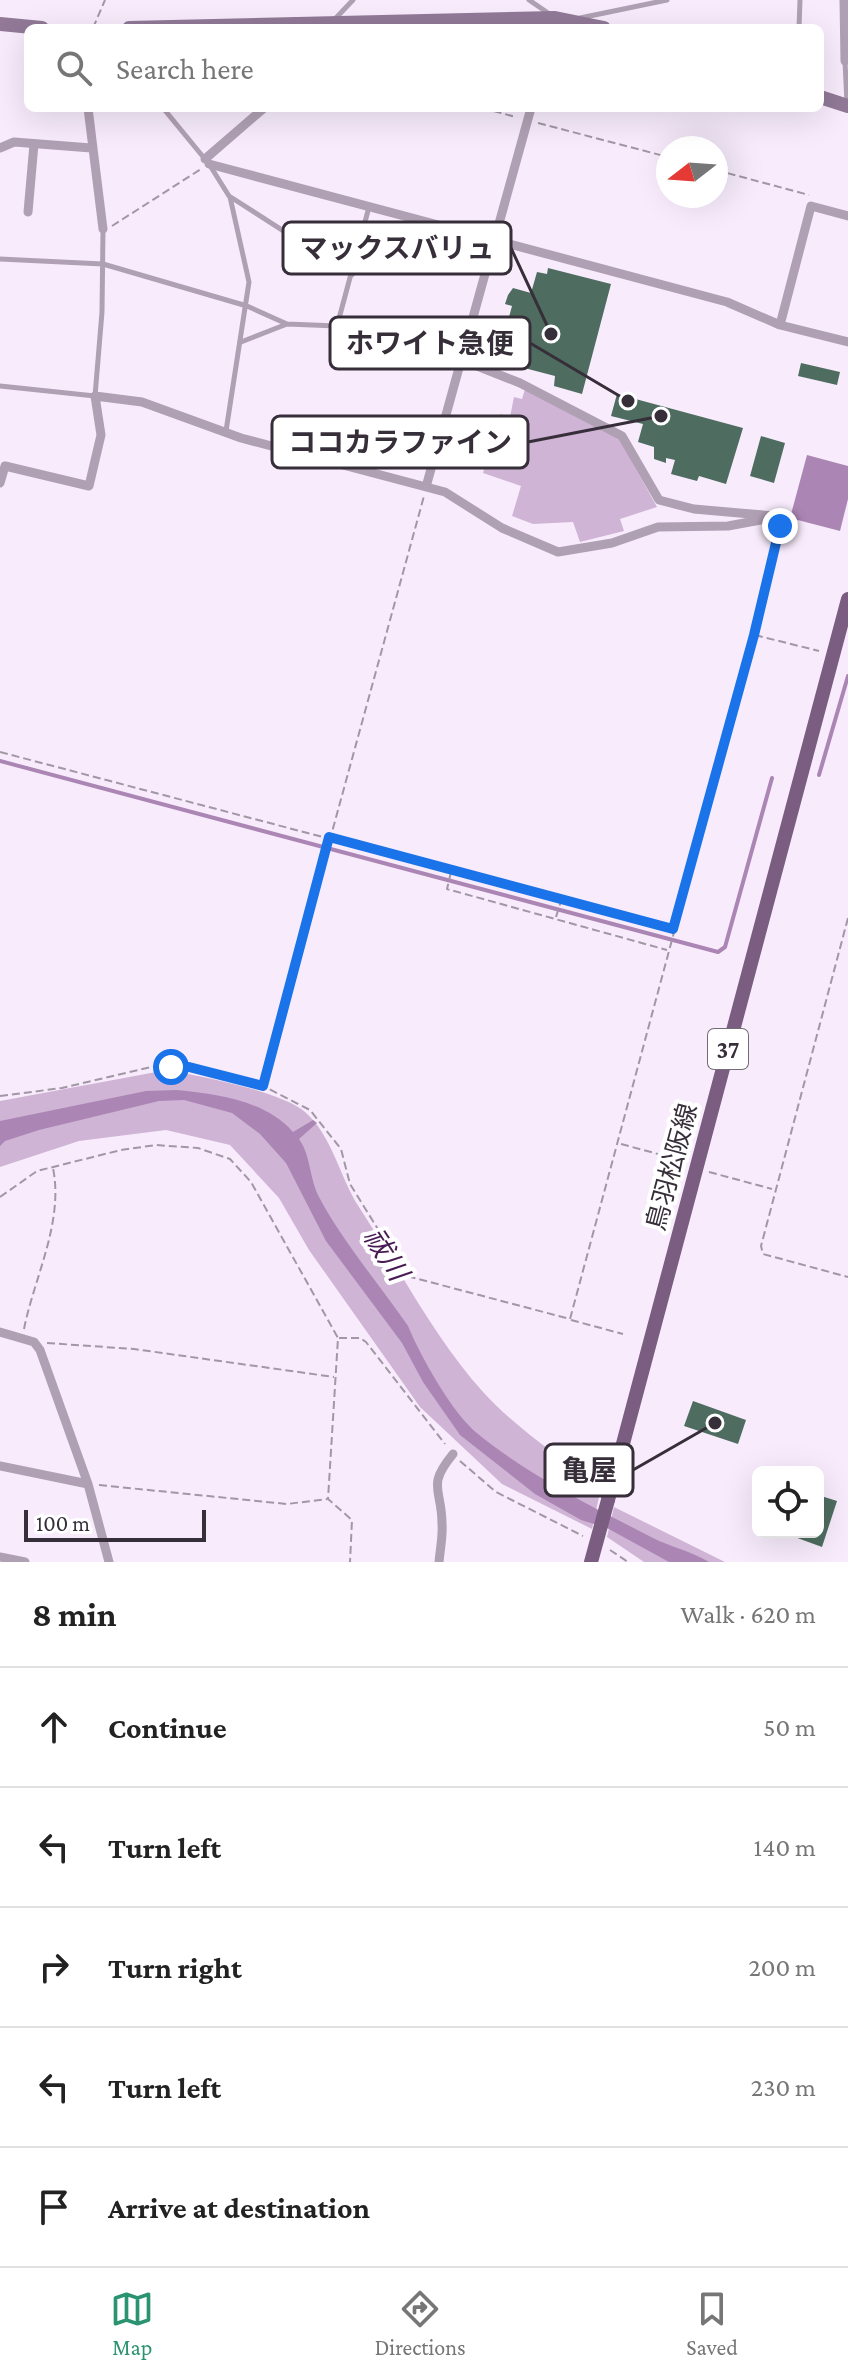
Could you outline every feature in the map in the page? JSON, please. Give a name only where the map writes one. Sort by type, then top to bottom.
[{"type":"main road","points":[[442,24],[553,23],[571,20],[588,24]]},
{"type":"main road","points":[[0,24],[24,26]]},
{"type":"main road","points":[[824,98],[848,106]]},
{"type":"main road","name":"鳥羽松阪線","points":[[591,1562],[848,599]]},
{"type":"street","points":[[844,0],[845,61]]},
{"type":"street","points":[[88,112],[103,229]]},
{"type":"street","points":[[207,161],[260,112]]},
{"type":"street","points":[[426,487],[530,112]]},
{"type":"street","points":[[0,148],[14,142],[91,148]]},
{"type":"street","points":[[28,212],[34,144]]},
{"type":"street","points":[[207,161],[727,302],[780,325],[848,342]]},
{"type":"street","points":[[780,325],[811,206],[848,216]]},
{"type":"street","points":[[462,360],[520,383],[622,436],[659,500],[694,509],[777,517]]},
{"type":"street","points":[[0,483],[5,466],[89,486],[101,435],[95,396],[142,402],[226,432],[445,492],[502,528],[558,552],[612,543],[658,527],[728,526],[777,517]]},
{"type":"street","points":[[0,1332],[32,1341],[88,1484],[109,1562]]},
{"type":"street","points":[[439,1562],[443,1522],[434,1484],[438,1472],[453,1454]]},
{"type":"street","points":[[0,1466],[88,1484]]},
{"type":"street","points":[[0,1557],[25,1562]]},
{"type":"lane","points":[[332,24],[353,0]]},
{"type":"lane","points":[[529,0],[553,23]]},
{"type":"lane","points":[[623,7],[633,0]]},
{"type":"lane","points":[[571,20],[667,0]]},
{"type":"lane","points":[[799,24],[800,0]]},
{"type":"lane","points":[[845,61],[848,106]]},
{"type":"lane","points":[[166,112],[207,161],[229,196],[249,282],[226,432]]},
{"type":"lane","points":[[229,196],[352,275]]},
{"type":"lane","points":[[337,326],[369,206]]},
{"type":"lane","points":[[0,386],[95,396],[103,229]]},
{"type":"lane","points":[[0,259],[103,264],[247,306],[287,324],[337,326],[462,360]]},
{"type":"lane","points":[[241,342],[287,324]]},
{"type":"path","points":[[95,24],[105,0]]},
{"type":"path","points":[[497,112],[656,154]]},
{"type":"path","points":[[103,229],[207,161]]},
{"type":"path","points":[[728,173],[809,195],[819,209]]},
{"type":"path","points":[[263,1086],[426,487]]},
{"type":"path","points":[[570,1319],[754,635],[780,526],[777,517]]},
{"type":"path","points":[[754,635],[825,653]]},
{"type":"path","points":[[0,752],[673,931]]},
{"type":"path","points":[[452,870],[447,889],[669,949]]},
{"type":"path","points":[[556,917],[561,901]]},
{"type":"path","points":[[848,918],[761,1246],[763,1254],[848,1277]]},
{"type":"path","points":[[0,1096],[62,1088],[126,1071],[161,1067],[189,1067],[263,1086],[310,1110],[341,1149],[350,1184],[407,1276],[623,1334]]},
{"type":"path","points":[[619,1144],[689,1163]]},
{"type":"path","points":[[0,1197],[27,1176],[53,1167],[156,1145],[198,1148],[230,1159],[251,1182],[338,1338],[328,1499]]},
{"type":"path","points":[[53,1167],[55,1189],[46,1252],[24,1326],[32,1341],[134,1349],[334,1377]]},
{"type":"path","points":[[705,1170],[774,1189]]},
{"type":"path","points":[[338,1338],[360,1338],[366,1342],[453,1454],[496,1492],[591,1540]]},
{"type":"path","points":[[88,1484],[287,1504],[328,1499],[352,1520],[350,1562]]},
{"type":"path","points":[[604,1546],[628,1562]]},
{"type":"shaded area","points":[[525,389],[619,438],[657,507],[620,519],[624,531],[580,542],[573,522],[533,524],[512,516],[521,486],[483,473],[500,414],[510,417],[514,397],[522,399]]},
{"type":"shaded area","points":[[807,455],[848,466],[848,499],[840,531],[790,518]]},
{"type":"shaded area","points":[[167,1070],[239,1085],[278,1097],[305,1112],[314,1121],[359,1207],[433,1326],[466,1372],[511,1419],[601,1488],[592,1529],[502,1484],[420,1407],[309,1250],[279,1198],[230,1145],[166,1130],[79,1141],[0,1167],[0,1101]]},
{"type":"shaded area","points":[[177,1090],[239,1100],[269,1112],[293,1132],[313,1120],[317,1123],[299,1139],[319,1197],[350,1247],[408,1326],[438,1384],[468,1425],[498,1450],[563,1490],[653,1538],[709,1562],[669,1562],[607,1528],[581,1520],[535,1494],[460,1435],[423,1382],[402,1343],[326,1241],[286,1163],[260,1134],[232,1113],[184,1100],[159,1101],[39,1130],[5,1141],[0,1146],[0,1121],[146,1091]]},
{"type":"shaded area","points":[[614,1507],[725,1562],[644,1562],[607,1537]]},
{"type":"building","points":[[548,268],[611,284],[582,394],[554,386],[555,376],[497,361],[512,306],[505,304],[508,295],[513,288],[531,293],[537,272],[547,274]]},
{"type":"building","points":[[801,363],[840,372],[837,385],[798,376]]},
{"type":"building","points":[[617,394],[743,428],[726,484],[699,476],[697,481],[671,474],[675,460],[666,458],[666,463],[654,459],[654,447],[638,442],[643,424],[611,416]]},
{"type":"building","points":[[761,436],[785,443],[774,483],[750,476]]},
{"type":"building","points":[[693,1401],[746,1420],[738,1444],[684,1426]]},
{"type":"building","points":[[824,1497],[837,1501],[822,1547],[797,1538],[824,1538]]},
{"type":"waterway","points":[[819,775],[848,676]]},
{"type":"waterway","points":[[0,761],[718,952],[725,947],[772,778]]},
{"type":"place","name":"マックスバリュ","points":[[551,334]]},
{"type":"place","name":"ホワイト急便","points":[[628,401]]},
{"type":"place","name":"ココカラファイン","points":[[661,416]]},
{"type":"place","name":"亀屋","points":[[715,1423]]},
{"type":"route","points":[[171,1067],[189,1067],[263,1086],[329,837],[673,929],[754,635],[780,526]]},
{"type":"water label","name":"祓川","points":[[386,1254]]}]
